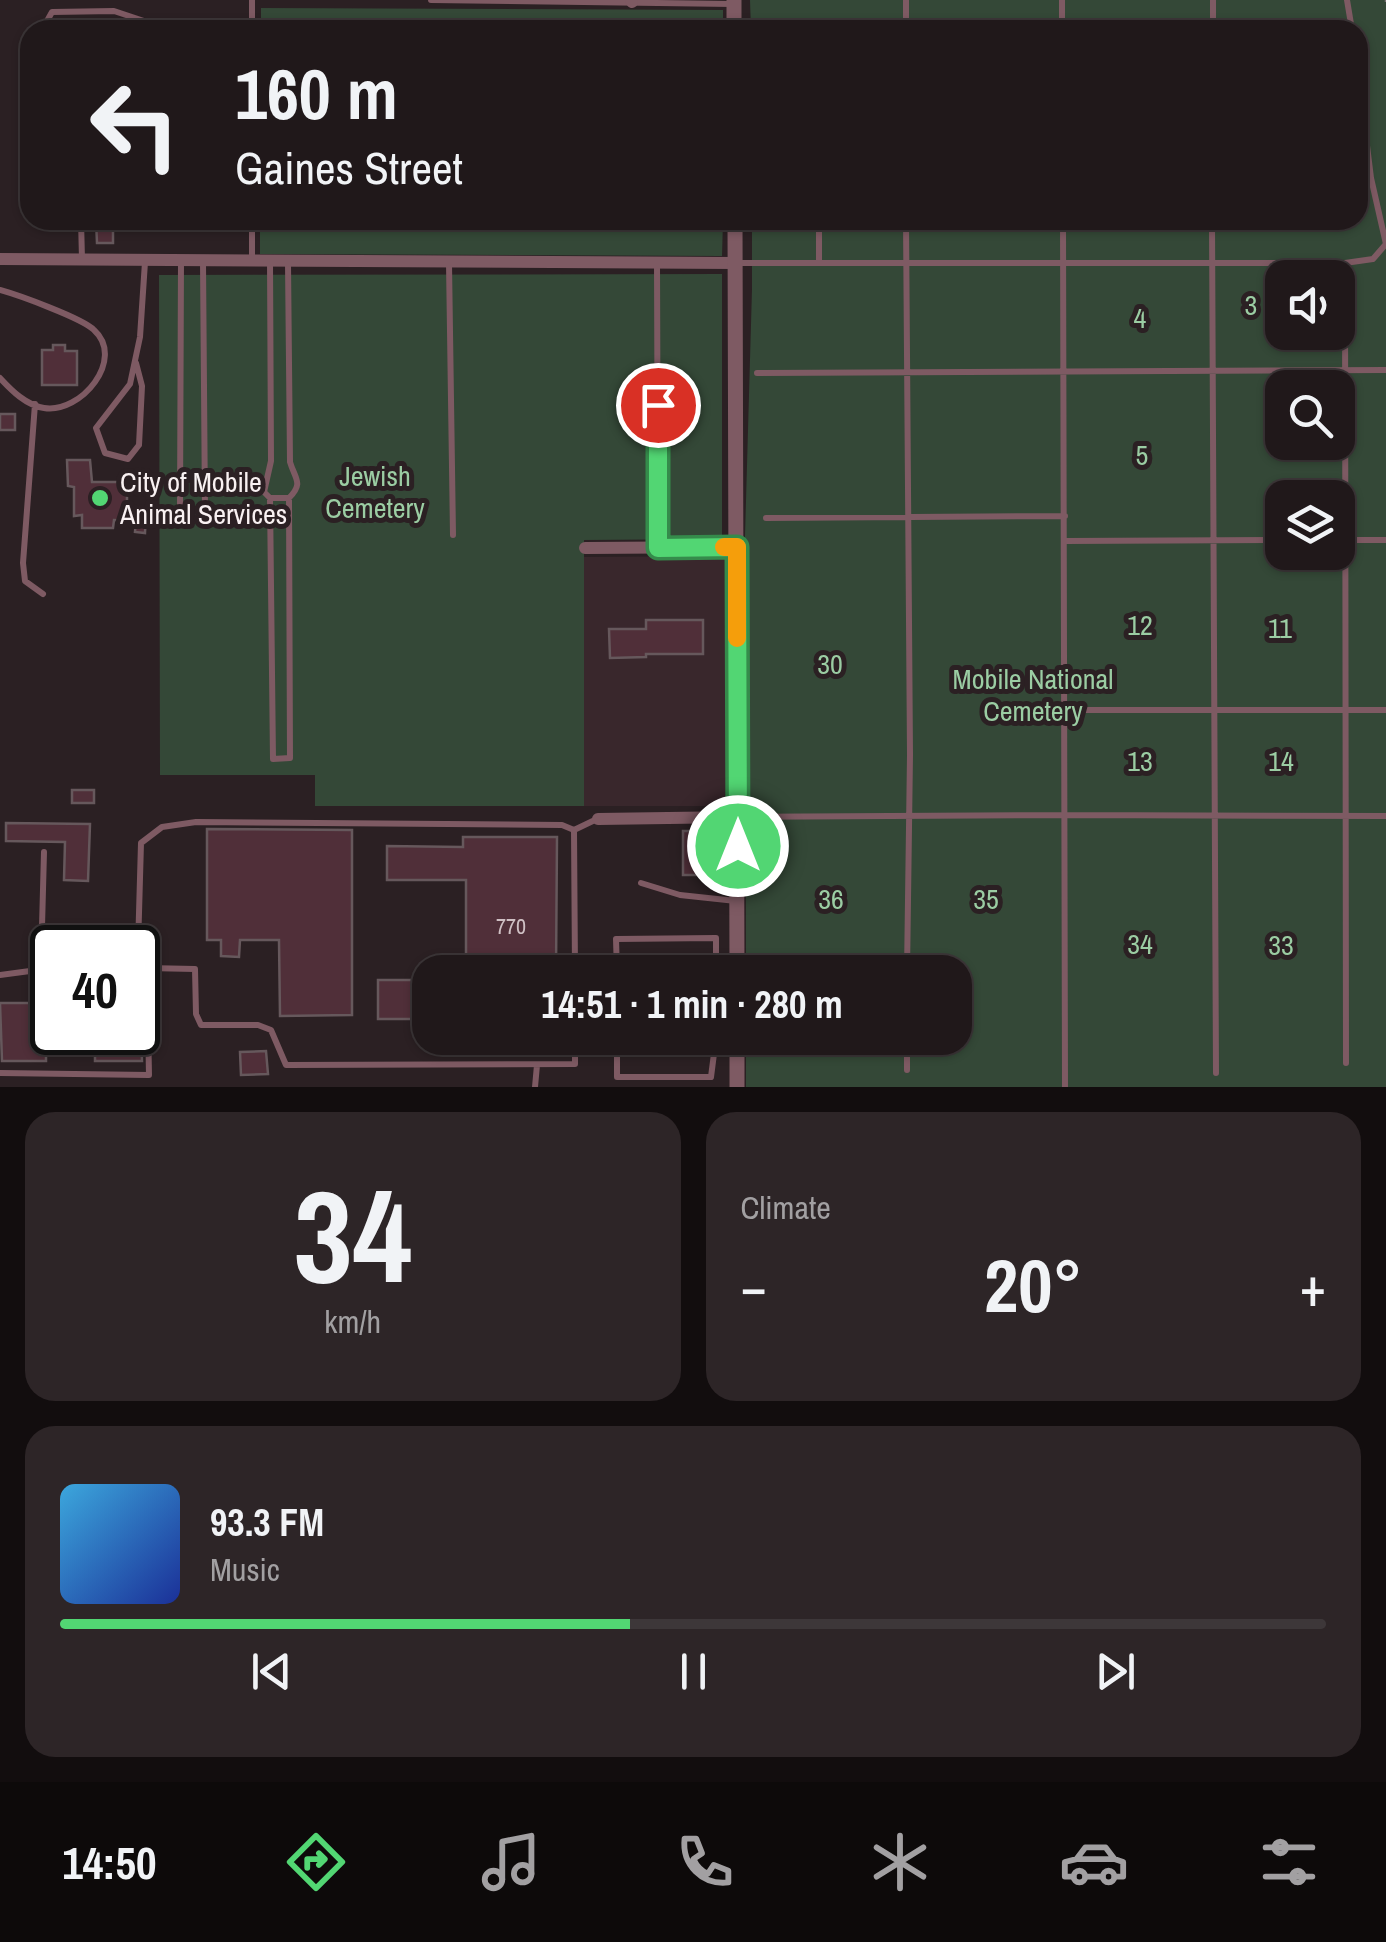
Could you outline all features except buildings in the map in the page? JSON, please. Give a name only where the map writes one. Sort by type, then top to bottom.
[{"type":"street","points":[[735,230],[737,955]]},
{"type":"street","points":[[0,259],[736,264]]},
{"type":"street","points":[[585,548],[737,547]]},
{"type":"street","points":[[598,819],[738,818]]},
{"type":"street","points":[[737,1055],[737,1087]]},
{"type":"lane","points":[[114,11],[115,0]]},
{"type":"lane","points":[[431,0],[734,2]]},
{"type":"lane","points":[[48,20],[52,12],[114,11],[141,20]]},
{"type":"lane","points":[[1355,262],[1373,259],[1386,244],[1368,154]]},
{"type":"lane","points":[[81,230],[82,260]]},
{"type":"lane","points":[[252,230],[252,261]]},
{"type":"lane","points":[[819,230],[819,263]]},
{"type":"lane","points":[[906,230],[908,955]]},
{"type":"lane","points":[[1063,230],[1065,1087]]},
{"type":"lane","points":[[1212,230],[1216,1073]]},
{"type":"lane","points":[[136,364],[142,386],[139,445],[128,459],[104,454],[96,428],[130,384],[136,364],[145,260]]},
{"type":"lane","points":[[181,261],[180,509],[182,515],[196,520],[205,511],[203,261]]},
{"type":"lane","points":[[270,261],[271,461],[264,492],[270,498],[273,759],[290,758],[289,498]]},
{"type":"lane","points":[[270,498],[289,498],[298,484],[290,462],[288,262]]},
{"type":"lane","points":[[449,262],[454,535]]},
{"type":"lane","points":[[657,263],[658,548]]},
{"type":"lane","points":[[736,264],[1265,264]]},
{"type":"lane","points":[[0,290],[83,322],[97,332],[106,352],[102,370],[81,399],[65,406],[46,408],[20,398],[0,378]]},
{"type":"lane","points":[[1346,350],[1346,370]]},
{"type":"lane","points":[[1355,370],[1386,370]]},
{"type":"lane","points":[[757,373],[1265,371]]},
{"type":"lane","points":[[34,404],[23,562],[26,581],[43,594]]},
{"type":"lane","points":[[766,518],[1065,516]]},
{"type":"lane","points":[[1065,541],[1265,540]]},
{"type":"lane","points":[[1355,540],[1386,540]]},
{"type":"lane","points":[[1343,570],[1347,710],[1346,1063]]},
{"type":"lane","points":[[1066,710],[1386,710]]},
{"type":"lane","points":[[738,818],[1386,816]]},
{"type":"lane","points":[[139,925],[141,843],[162,826],[196,822],[562,826],[574,830],[598,819]]},
{"type":"lane","points":[[574,830],[575,955]]},
{"type":"lane","points":[[0,975],[30,971],[42,964],[44,852]]},
{"type":"lane","points":[[640,883],[680,895],[738,902]]},
{"type":"lane","points":[[616,955],[616,939],[716,938],[716,955]]},
{"type":"lane","points":[[160,968],[195,969],[196,1014],[201,1025],[258,1025],[271,1030],[286,1065],[537,1066],[575,1064],[575,1055]]},
{"type":"lane","points":[[0,1074],[149,1074],[149,1055]]},
{"type":"lane","points":[[617,1055],[617,1077],[710,1077],[713,1055]]},
{"type":"lane","points":[[907,1055],[907,1070]]},
{"type":"lane","points":[[535,1087],[537,1066]]},
{"type":"shaded area","points":[[730,556],[731,806],[584,806],[584,557]]},
{"type":"green space","name":"Mobile National Cemetery","points":[[750,0],[1386,0],[1386,1087],[746,1087],[746,1055],[972,1055],[972,955],[746,955],[745,536],[752,230],[1368,230],[1368,20],[751,20]]},
{"type":"green space","points":[[261,8],[723,10],[723,20],[261,20]]},
{"type":"green space","points":[[260,230],[723,230],[722,256],[260,254]]},
{"type":"green space","name":"Jewish Cemetery","points":[[722,274],[722,539],[584,540],[584,806],[315,806],[315,775],[160,775],[159,275]]},
{"type":"slow traffic","points":[[724,547],[737,547],[737,638]]},
{"type":"place","name":"City of Mobile Animal Services","points":[[100,498]]},
{"type":"route","points":[[658,405],[658,548],[737,547],[738,846]]},
{"type":"park label","name":"3","points":[[1251,305]]},
{"type":"park label","name":"4","points":[[1140,318]]},
{"type":"park label","name":"5","points":[[1142,455]]},
{"type":"park label","name":"12","points":[[1140,625]]},
{"type":"park label","name":"11","points":[[1280,628]]},
{"type":"park label","name":"30","points":[[830,664]]},
{"type":"park label","name":"13","points":[[1140,761]]},
{"type":"park label","name":"14","points":[[1281,761]]},
{"type":"park label","name":"36","points":[[831,899]]},
{"type":"park label","name":"35","points":[[986,899]]},
{"type":"park label","name":"34","points":[[1140,944]]},
{"type":"park label","name":"33","points":[[1281,945]]}]
